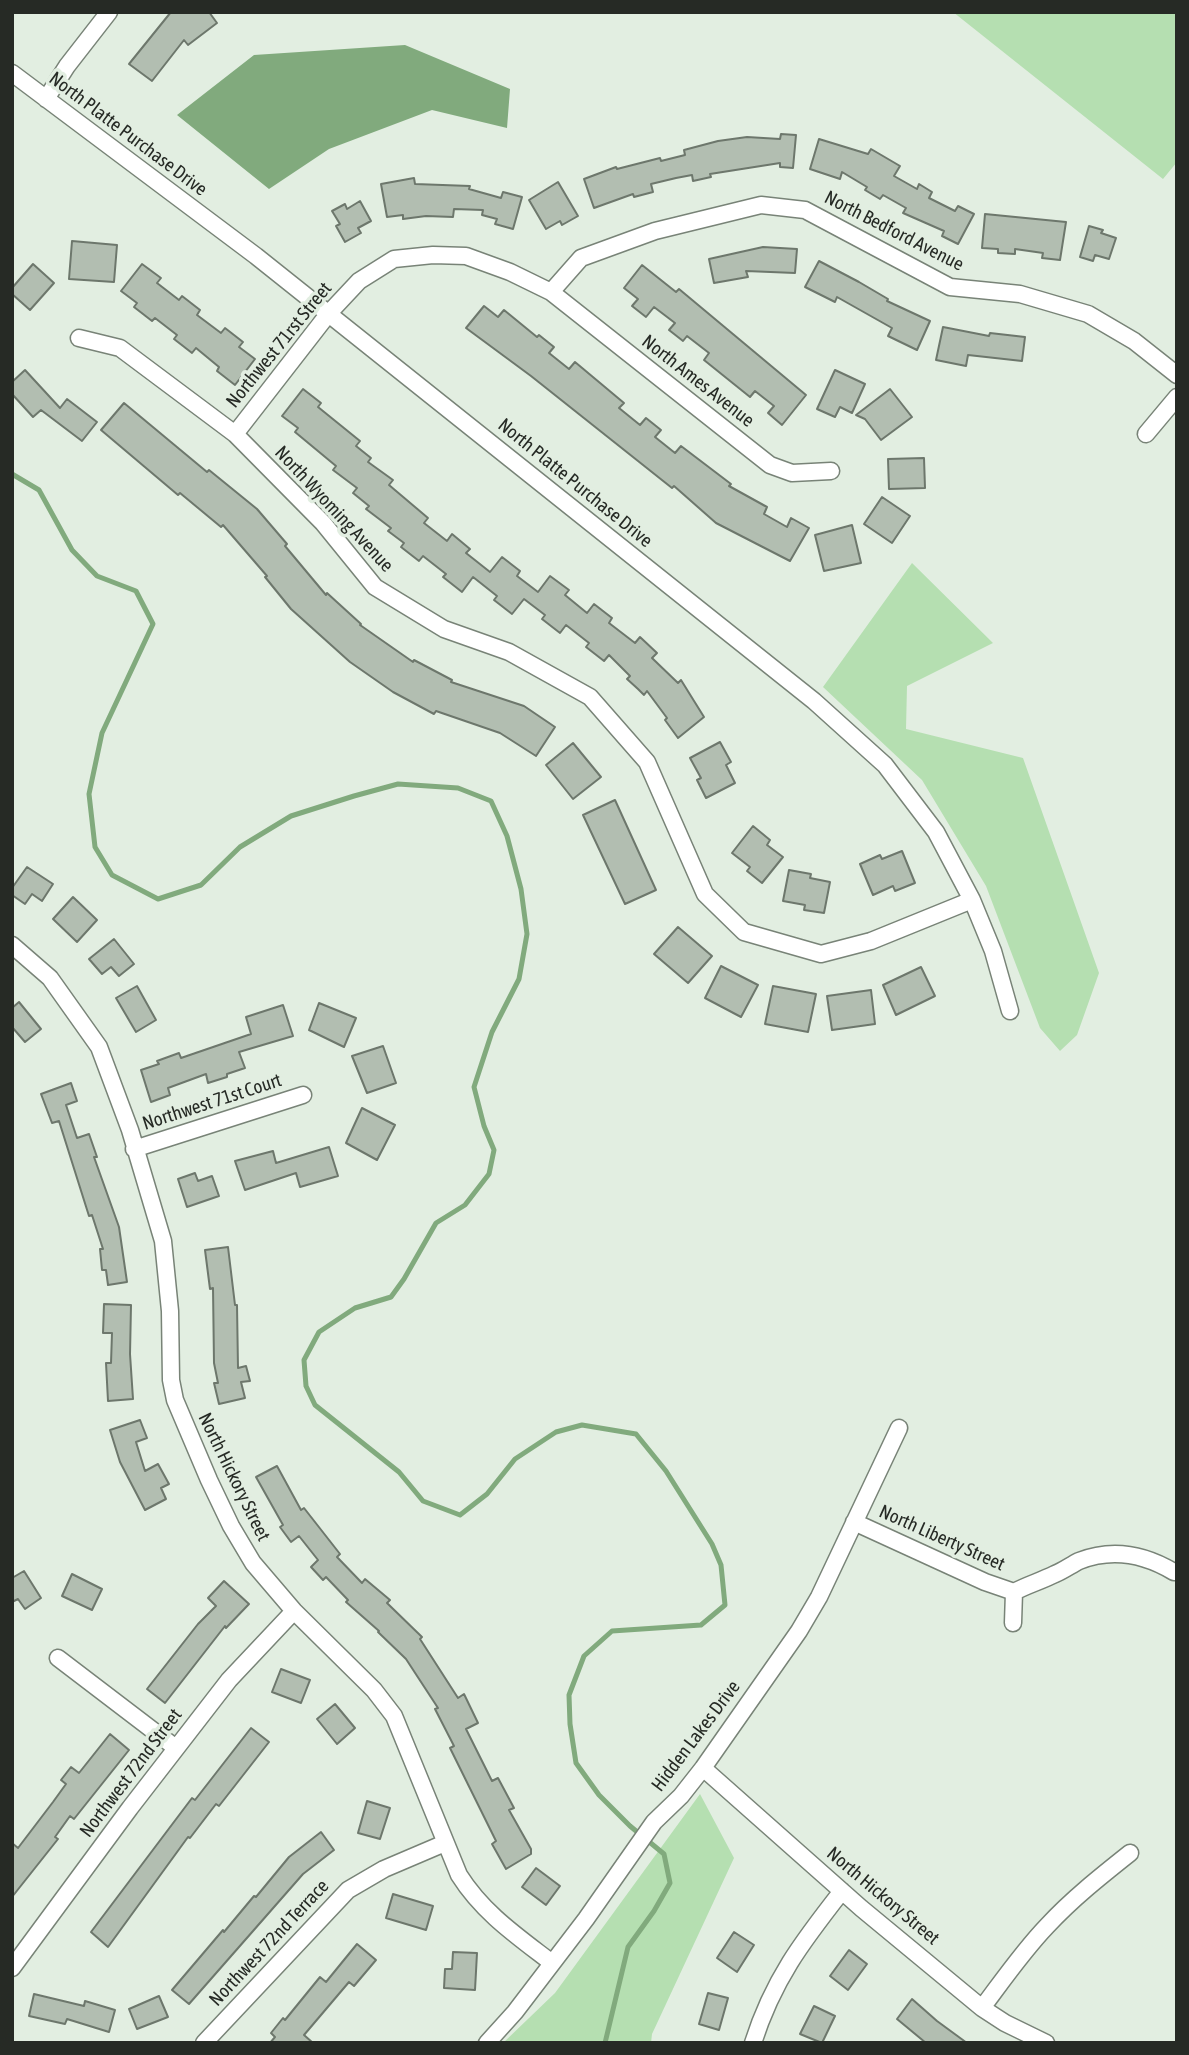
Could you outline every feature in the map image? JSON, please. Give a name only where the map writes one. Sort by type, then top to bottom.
[{"type":"street","points":[[46,99],[67,66],[109,12]]},
{"type":"street","name":"North Platte Purchase Drive","points":[[12,73],[329,313],[814,701],[885,765],[936,832],[972,900],[993,951],[1010,1011]]},
{"type":"street","name":"North Bedford Avenue","points":[[551,292],[581,258],[655,230],[761,205],[805,210],[950,287],[1020,294],[1088,314],[1134,341],[1177,375]]},
{"type":"street","name":"Northwest 71rst Street","points":[[235,434],[329,313],[359,281],[394,259],[433,255],[466,256],[510,272],[551,292]]},
{"type":"street","name":"North Ames Avenue","points":[[551,292],[770,465],[792,473],[831,471]]},
{"type":"street","name":"North Wyoming Avenue","points":[[79,338],[120,348],[235,434],[323,523],[375,587],[444,629],[509,652],[590,697],[647,762],[705,894],[744,932],[821,954],[871,941],[972,900]]},
{"type":"street","points":[[1146,434],[1177,397]]},
{"type":"street","name":"North Hickory Street","points":[[12,945],[50,978],[99,1047],[130,1129],[163,1241],[170,1311],[171,1380],[175,1400],[209,1480],[242,1545],[253,1563],[294,1611],[386,1704],[401,1732],[459,1875],[482,1906],[552,1963]]},
{"type":"street","name":"Northwest 71st Court","points":[[134,1149],[303,1095]]},
{"type":"street","name":"Hidden Lakes Drive","points":[[487,2043],[515,2012],[654,1822],[681,1796],[703,1768],[799,1631],[819,1597],[899,1428]]},
{"type":"street","name":"North Liberty Street","points":[[854,1522],[985,1582],[1014,1592],[1077,1562],[1117,1553],[1137,1555],[1174,1572]]},
{"type":"street","name":"North Liberty Street","points":[[1013,1623],[1014,1592]]},
{"type":"street","name":"Northwest 72nd Street","points":[[12,1968],[229,1680],[294,1611]]},
{"type":"street","points":[[58,1658],[176,1748]]},
{"type":"street","name":"North Hickory Street","points":[[703,1768],[842,1891],[982,2008],[1019,2037],[1046,2043]]},
{"type":"street","name":"Northwest 72nd Terrace","points":[[204,2043],[348,1890],[384,1869],[445,1843]]},
{"type":"street","points":[[982,2008],[1021,1955],[1048,1925],[1076,1897],[1130,1853]]},
{"type":"street","points":[[753,2043],[765,2008],[781,1975],[799,1945],[842,1891]]},
{"type":"shaded area","points":[[953,12],[1177,12],[1177,162],[1163,179]]},
{"type":"shaded area","points":[[405,45],[510,89],[507,128],[432,110],[329,149],[269,189],[177,115],[254,55]]},
{"type":"shaded area","points":[[912,563],[993,643],[907,686],[906,729],[1023,758],[1099,973],[1077,1035],[1060,1051],[1040,1028],[986,886],[922,780],[823,687]]},
{"type":"shaded area","points":[[700,1794],[734,1858],[652,2034],[651,2043],[503,2043],[555,1993]]},
{"type":"building","points":[[171,12],[209,12],[217,23],[188,45],[184,40],[152,81],[129,64]]},
{"type":"building","points":[[781,134],[796,135],[793,168],[780,167],[780,163],[710,174],[711,177],[693,181],[692,175],[676,178],[651,184],[653,192],[634,197],[633,194],[594,208],[584,179],[616,167],[617,169],[660,158],[661,161],[685,155],[684,150],[718,141],[747,137],[780,139]]},
{"type":"building","points":[[819,139],[868,154],[871,149],[900,166],[894,176],[917,189],[919,184],[932,192],[929,198],[955,211],[958,206],[974,214],[958,244],[942,236],[944,231],[903,213],[906,208],[883,195],[880,199],[865,190],[867,187],[842,172],[840,179],[810,169]]},
{"type":"building","points":[[414,178],[415,184],[470,186],[469,189],[501,198],[503,192],[522,197],[513,229],[495,224],[497,219],[482,215],[483,210],[454,209],[453,217],[387,217],[381,184]]},
{"type":"building","points":[[558,182],[578,216],[562,225],[560,221],[546,229],[529,200]]},
{"type":"building","points":[[360,201],[371,221],[358,228],[361,233],[345,242],[336,226],[340,224],[332,211],[345,204],[347,209]]},
{"type":"building","points":[[985,214],[1066,222],[1060,260],[1042,258],[1043,253],[1015,249],[1015,254],[998,253],[998,249],[982,248]]},
{"type":"building","points":[[1089,226],[1116,238],[1109,259],[1095,255],[1093,261],[1080,257]]},
{"type":"building","points":[[72,241],[117,245],[114,282],[69,279]]},
{"type":"building","points":[[763,247],[797,249],[795,273],[746,271],[748,277],[714,283],[709,259]]},
{"type":"building","points":[[819,261],[888,299],[887,301],[930,321],[917,350],[888,336],[892,328],[837,297],[835,302],[805,287]]},
{"type":"building","points":[[33,264],[54,283],[30,310],[12,294],[12,288]]},
{"type":"building","points":[[142,264],[161,278],[157,283],[179,300],[182,296],[200,310],[197,315],[221,333],[225,328],[243,342],[239,347],[255,359],[235,385],[217,371],[219,367],[196,348],[192,353],[174,339],[177,335],[155,318],[152,321],[134,307],[137,303],[121,291]]},
{"type":"building","points":[[642,265],[676,292],[679,289],[806,395],[782,425],[768,413],[774,406],[755,391],[750,397],[704,360],[709,353],[687,336],[683,341],[669,330],[675,323],[654,307],[646,317],[632,306],[638,299],[624,288]]},
{"type":"building","points":[[484,306],[498,317],[504,310],[537,337],[539,335],[554,347],[549,353],[569,369],[575,362],[624,403],[619,408],[640,425],[646,418],[661,430],[655,437],[675,453],[681,446],[731,484],[729,486],[767,507],[764,514],[787,527],[791,518],[809,528],[790,561],[716,523],[674,486],[672,488],[466,328]]},
{"type":"building","points":[[943,327],[989,336],[990,333],[1025,337],[1022,361],[968,355],[966,366],[936,360]]},
{"type":"building","points":[[25,370],[60,408],[67,399],[97,422],[82,441],[41,410],[33,417],[12,394],[12,382]]},
{"type":"building","points":[[835,370],[865,384],[852,413],[840,407],[835,417],[817,409]]},
{"type":"building","points":[[303,389],[321,403],[318,407],[360,441],[356,446],[371,458],[368,462],[393,480],[389,485],[428,518],[424,523],[447,541],[452,534],[470,549],[466,553],[490,572],[502,557],[520,571],[517,576],[538,592],[550,576],[569,590],[565,595],[587,613],[594,604],[612,618],[609,623],[635,643],[640,637],[657,653],[652,658],[678,683],[681,680],[704,717],[678,738],[647,691],[644,695],[627,679],[630,676],[609,655],[604,661],[586,647],[589,643],[566,625],[560,633],[542,619],[545,615],[524,599],[512,614],[494,600],[497,596],[473,577],[462,592],[443,577],[446,574],[423,556],[419,561],[401,547],[404,543],[388,531],[391,528],[366,509],[369,506],[353,493],[357,488],[333,470],[336,466],[295,432],[298,428],[282,416]]},
{"type":"building","points":[[890,389],[912,417],[881,440],[865,419],[856,415]]},
{"type":"building","points":[[124,403],[207,472],[209,470],[257,509],[326,595],[327,593],[360,625],[413,662],[414,660],[452,680],[451,682],[524,706],[555,727],[536,756],[500,733],[436,711],[434,714],[393,692],[350,662],[291,609],[265,577],[267,576],[223,525],[221,527],[180,493],[178,495],[101,430]]},
{"type":"building","points":[[924,458],[925,488],[889,489],[888,459]]},
{"type":"building","points":[[882,497],[910,516],[892,543],[864,524]]},
{"type":"building","points":[[852,525],[861,563],[824,571],[815,535]]},
{"type":"building","points":[[720,742],[731,762],[726,765],[735,783],[706,798],[697,780],[701,778],[690,758]]},
{"type":"building","points":[[573,743],[601,777],[573,799],[546,765]]},
{"type":"building","points":[[615,800],[656,890],[625,904],[583,815]]},
{"type":"building","points":[[753,826],[770,840],[767,845],[783,857],[762,883],[747,871],[750,867],[732,853]]},
{"type":"building","points":[[902,851],[915,883],[895,891],[893,886],[873,895],[860,864],[880,855],[882,859]]},
{"type":"building","points":[[27,867],[53,884],[42,901],[32,894],[25,904],[12,895],[12,888]]},
{"type":"building","points":[[789,870],[811,874],[810,878],[830,882],[824,913],[804,910],[805,905],[783,901]]},
{"type":"building","points":[[73,897],[97,920],[77,942],[53,919]]},
{"type":"building","points":[[678,927],[712,956],[688,983],[654,954]]},
{"type":"building","points":[[114,939],[134,964],[119,976],[111,967],[102,974],[89,959]]},
{"type":"building","points":[[721,966],[758,985],[741,1017],[705,998]]},
{"type":"building","points":[[921,967],[935,996],[896,1015],[883,985]]},
{"type":"building","points":[[137,986],[156,1020],[136,1032],[116,998]]},
{"type":"building","points":[[773,986],[816,994],[808,1032],[765,1024]]},
{"type":"building","points":[[871,990],[875,1024],[832,1030],[827,996]]},
{"type":"building","points":[[19,1002],[41,1029],[25,1042],[12,1027],[12,1008]]},
{"type":"building","points":[[319,1003],[356,1018],[344,1047],[309,1030]]},
{"type":"building","points":[[283,1005],[293,1036],[239,1052],[245,1068],[227,1074],[227,1077],[208,1083],[206,1074],[168,1088],[170,1095],[151,1102],[141,1070],[179,1053],[181,1058],[251,1034],[246,1017]]},
{"type":"building","points":[[383,1046],[396,1083],[367,1093],[352,1056]]},
{"type":"building","points":[[71,1083],[77,1101],[66,1105],[77,1138],[89,1134],[97,1157],[94,1157],[119,1227],[127,1282],[108,1285],[106,1270],[102,1270],[100,1249],[103,1249],[92,1215],[89,1216],[59,1121],[52,1123],[41,1094]]},
{"type":"building","points":[[362,1108],[395,1125],[377,1160],[346,1143]]},
{"type":"building","points":[[329,1147],[338,1176],[300,1187],[296,1173],[245,1190],[235,1161],[273,1151],[276,1163]]},
{"type":"building","points":[[195,1173],[198,1181],[212,1176],[219,1196],[187,1207],[178,1179]]},
{"type":"building","points":[[228,1247],[237,1305],[238,1368],[246,1366],[250,1381],[241,1382],[245,1398],[219,1404],[214,1383],[218,1383],[214,1363],[213,1288],[210,1289],[205,1250]]},
{"type":"building","points":[[104,1304],[131,1305],[133,1399],[108,1401],[106,1363],[111,1363],[112,1333],[103,1333]]},
{"type":"building","points":[[140,1420],[147,1438],[136,1442],[145,1471],[158,1464],[169,1484],[161,1488],[166,1499],[145,1510],[120,1462],[110,1430]]},
{"type":"building","points":[[277,1466],[301,1510],[304,1508],[340,1554],[337,1557],[362,1583],[365,1579],[390,1600],[387,1603],[422,1637],[420,1639],[458,1698],[464,1694],[478,1723],[466,1729],[492,1781],[498,1778],[514,1808],[509,1810],[531,1849],[531,1854],[506,1869],[492,1844],[496,1841],[450,1748],[454,1746],[435,1709],[438,1708],[406,1659],[346,1602],[348,1600],[326,1577],[323,1580],[311,1567],[318,1560],[299,1536],[291,1542],[280,1527],[283,1525],[256,1477]]},
{"type":"building","points":[[24,1571],[41,1598],[25,1609],[18,1599],[12,1602],[12,1578]]},
{"type":"building","points":[[72,1574],[102,1589],[92,1610],[62,1596]]},
{"type":"building","points":[[224,1581],[249,1604],[226,1628],[225,1626],[165,1703],[147,1689],[198,1624],[216,1606],[208,1598]]},
{"type":"building","points":[[281,1669],[310,1680],[301,1703],[272,1692]]},
{"type":"building","points":[[335,1704],[355,1728],[337,1744],[317,1719]]},
{"type":"building","points":[[251,1728],[269,1742],[219,1806],[216,1804],[190,1838],[188,1837],[108,1947],[91,1932],[192,1798],[195,1800]]},
{"type":"building","points":[[110,1734],[129,1750],[74,1819],[70,1816],[55,1837],[58,1839],[12,1897],[12,1843],[18,1848],[66,1784],[61,1780],[71,1767],[79,1773]]},
{"type":"building","points":[[367,1801],[390,1808],[380,1839],[358,1833]]},
{"type":"building","points":[[321,1832],[334,1850],[303,1874],[189,2004],[172,1990],[289,1857]]},
{"type":"building","points":[[536,1868],[560,1886],[546,1905],[522,1887]]},
{"type":"building","points":[[393,1894],[433,1906],[426,1930],[386,1918]]},
{"type":"building","points":[[734,1932],[754,1945],[737,1972],[717,1958]]},
{"type":"building","points":[[357,1944],[376,1960],[354,1986],[349,1982],[304,2035],[313,2043],[270,2043],[275,2037],[271,2033],[283,2018],[285,2020],[320,1977],[326,1982]]},
{"type":"building","points":[[849,1950],[867,1964],[848,1990],[830,1976]]},
{"type":"building","points":[[453,1952],[477,1953],[475,1990],[444,1988],[445,1969],[452,1969]]},
{"type":"building","points":[[708,1993],[728,1998],[719,2030],[699,2024]]},
{"type":"building","points":[[34,1994],[84,2006],[85,2001],[115,2010],[109,2032],[67,2019],[65,2024],[29,2016]]},
{"type":"building","points":[[159,1996],[168,2017],[137,2029],[129,2009]]},
{"type":"building","points":[[912,1999],[967,2043],[926,2043],[897,2019]]},
{"type":"building","points":[[814,2006],[835,2016],[822,2043],[800,2034]]},
{"type":"waterway","points":[[12,474],[39,490],[72,550],[97,576],[136,591],[153,624],[102,733],[89,794],[95,847],[112,875],[158,899],[201,885],[240,847],[291,816],[398,784],[458,788],[491,801],[507,836],[521,889],[527,934],[519,979],[492,1032],[474,1087],[484,1126],[494,1150],[489,1174],[465,1205],[436,1223],[391,1297],[355,1308],[319,1332],[304,1360],[306,1386],[315,1405],[399,1472],[423,1501],[460,1515],[487,1494],[515,1459],[556,1432],[582,1425],[636,1434],[666,1471],[712,1544],[721,1565],[725,1605],[701,1625],[612,1631],[584,1656],[569,1695],[576,1763],[599,1795],[630,1826],[664,1854],[670,1883],[628,1947],[605,2043]]}]
